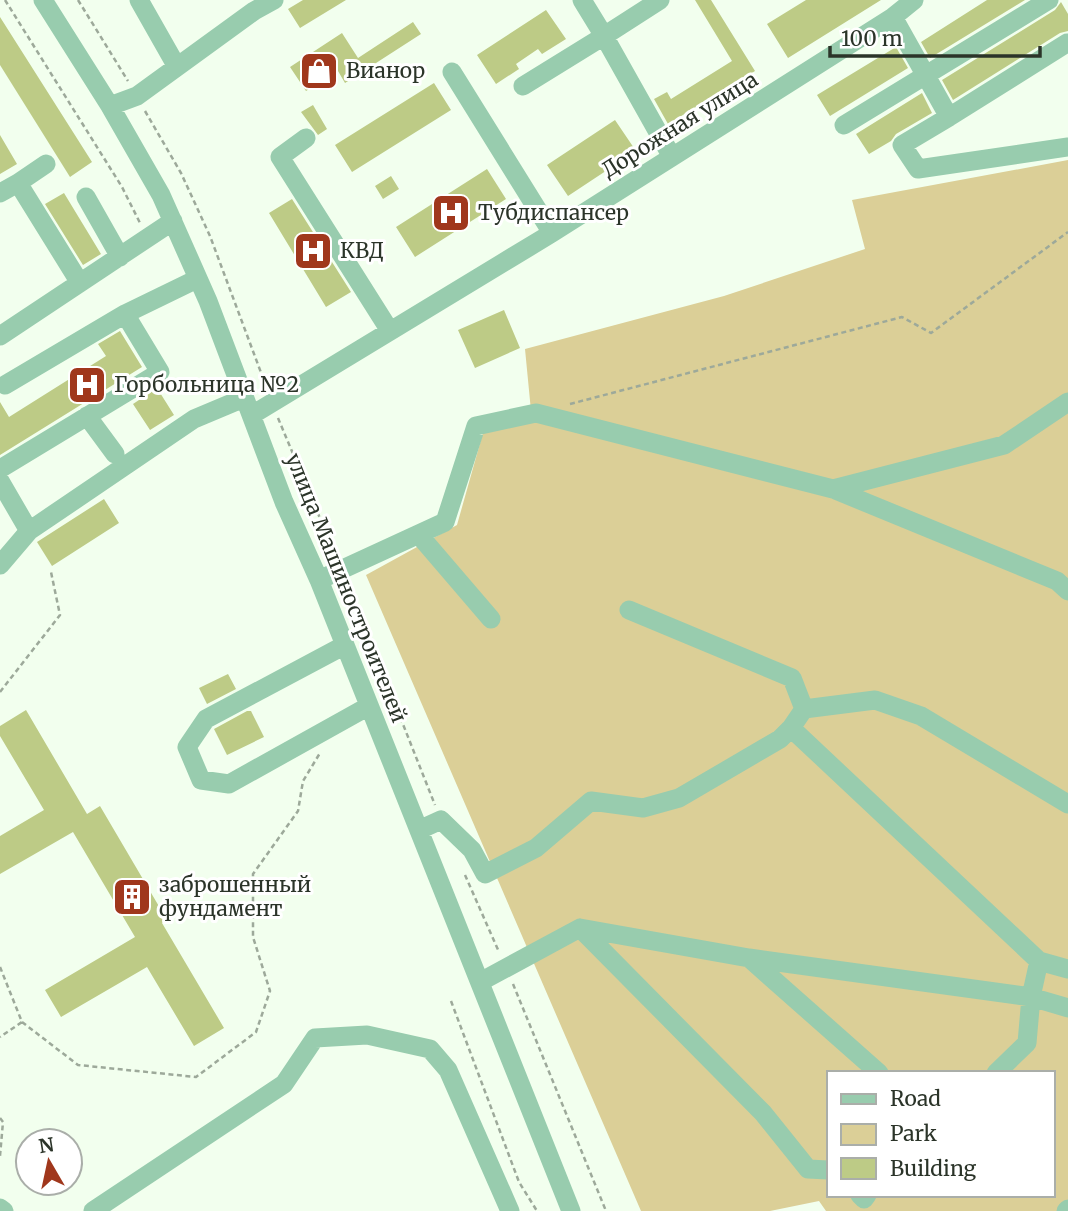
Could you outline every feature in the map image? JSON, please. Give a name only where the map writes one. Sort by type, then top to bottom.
[{"type":"street","name":"улица Машиностроителей","points":[[43,0],[110,106],[173,221],[571,1211]]},
{"type":"street","points":[[139,0],[177,67]]},
{"type":"street","points":[[110,106],[137,96],[254,11],[274,0]]},
{"type":"street","points":[[582,0],[672,157]]},
{"type":"street","points":[[523,86],[660,0]]},
{"type":"street","name":"Дорожная улица","points":[[0,565],[29,531],[194,419],[272,402],[552,233],[893,17],[914,0]]},
{"type":"street","points":[[844,125],[1049,0]]},
{"type":"street","points":[[893,17],[948,117]]},
{"type":"street","points":[[1067,43],[902,145],[918,169],[1068,146]]},
{"type":"street","points":[[452,72],[552,233]]},
{"type":"street","points":[[306,138],[280,157],[390,331]]},
{"type":"street","points":[[0,193],[46,164]]},
{"type":"street","points":[[18,183],[80,283]]},
{"type":"street","points":[[86,197],[120,257]]},
{"type":"street","points":[[0,336],[173,221]]},
{"type":"street","points":[[5,385],[125,314],[197,279]]},
{"type":"street","points":[[0,469],[160,372],[125,314]]},
{"type":"street","points":[[833,489],[1004,445],[1068,402]]},
{"type":"street","points":[[319,580],[445,522],[476,426],[536,413],[833,489],[1064,582]]},
{"type":"street","points":[[88,416],[116,454]]},
{"type":"street","points":[[0,481],[29,531]]},
{"type":"street","points":[[419,535],[491,619]]},
{"type":"street","points":[[629,610],[792,678],[804,709]]},
{"type":"street","points":[[345,645],[206,719],[187,747],[201,780],[229,784],[369,706]]},
{"type":"street","points":[[419,830],[441,820],[472,850],[485,874],[536,848],[591,801],[643,808],[679,798],[780,738],[804,709],[875,700],[921,716],[1068,804]]},
{"type":"street","points":[[791,728],[1039,961],[1068,969]]},
{"type":"street","points":[[480,982],[580,928],[748,958],[1031,996],[1068,1008]]},
{"type":"street","points":[[580,928],[762,1113],[808,1169],[827,1170]]},
{"type":"street","points":[[748,958],[877,1071]]},
{"type":"street","points":[[998,1071],[1027,1043],[1031,996],[1039,961]]},
{"type":"street","points":[[93,1211],[284,1084],[315,1038],[367,1035],[430,1049],[448,1070],[510,1211]]},
{"type":"path","points":[[5,0],[122,187],[147,238]]},
{"type":"path","points":[[78,0],[181,173],[210,236],[272,402],[441,820]]},
{"type":"path","points":[[562,406],[902,317],[931,333],[1068,232]]},
{"type":"path","points":[[0,692],[60,615],[51,572]]},
{"type":"path","points":[[0,967],[23,1022],[78,1065],[196,1077],[256,1032],[270,991],[253,937],[253,874],[298,811],[303,780],[324,746]]},
{"type":"path","points":[[463,869],[606,1211]]},
{"type":"path","points":[[451,1001],[519,1182],[537,1211]]},
{"type":"path","points":[[0,1037],[23,1022]]},
{"type":"path","points":[[0,1118],[3,1122],[0,1156]]},
{"type":"green space","points":[[1068,160],[1068,1211],[826,1211],[819,1201],[770,1211],[641,1211],[366,575],[457,525],[486,422],[531,411],[525,349],[724,296],[865,249],[852,200]]},
{"type":"building","points":[[303,0],[346,0],[300,28],[288,9]]},
{"type":"building","points":[[695,0],[711,0],[755,71],[668,124],[654,99],[667,92],[671,99],[732,61]]},
{"type":"building","points":[[806,0],[881,0],[788,58],[767,24]]},
{"type":"building","points":[[987,0],[1025,0],[930,58],[921,42]]},
{"type":"building","points":[[1061,2],[1068,14],[1068,31],[1060,33],[953,100],[942,80],[1055,10]]},
{"type":"building","points":[[546,10],[566,39],[542,54],[538,49],[516,64],[519,69],[496,84],[477,55]]},
{"type":"building","points":[[0,17],[92,162],[70,177],[0,65]]},
{"type":"building","points":[[413,22],[421,34],[345,83],[338,71],[306,91],[290,67],[342,33],[358,58]]},
{"type":"building","points":[[896,47],[908,68],[830,116],[817,95]]},
{"type":"building","points":[[434,83],[451,110],[352,172],[335,145]]},
{"type":"building","points":[[922,93],[932,113],[869,154],[856,134]]},
{"type":"building","points":[[313,105],[327,129],[318,135],[301,112]]},
{"type":"building","points":[[615,120],[636,151],[568,196],[547,165]]},
{"type":"building","points":[[0,135],[17,164],[0,174]]},
{"type":"building","name":"Тубдиспансер","points":[[487,169],[506,199],[415,257],[396,227]]},
{"type":"building","points":[[391,176],[399,189],[383,199],[375,186]]},
{"type":"building","points":[[64,193],[101,254],[83,265],[45,204]]},
{"type":"building","name":"КВД","points":[[292,199],[351,292],[326,307],[269,213]]},
{"type":"building","points":[[504,310],[520,348],[475,368],[458,330]]},
{"type":"building","name":"Горбольница №2","points":[[120,331],[142,367],[0,455],[0,402],[9,417],[106,356],[98,344]]},
{"type":"building","points":[[157,388],[174,415],[150,430],[133,404]]},
{"type":"building","points":[[104,499],[119,523],[52,566],[37,542]]},
{"type":"building","points":[[228,674],[236,689],[207,704],[199,688]]},
{"type":"building","name":"заброшенный фундамент","points":[[26,710],[87,814],[100,806],[167,920],[162,923],[224,1028],[194,1046],[147,967],[61,1017],[45,990],[135,937],[73,832],[0,874],[0,836],[44,810],[0,736],[0,726]]},
{"type":"building","points":[[251,711],[264,737],[227,755],[214,729]]},
{"type":"place","name":"Вианор","points":[[319,71]]},
{"type":"place","name":"Тубдиспансер","points":[[451,213]]},
{"type":"place","name":"КВД","points":[[313,251]]},
{"type":"place","name":"Горбольница №2","points":[[87,385]]},
{"type":"place","name":"заброшенный фундамент","points":[[132,897]]}]
